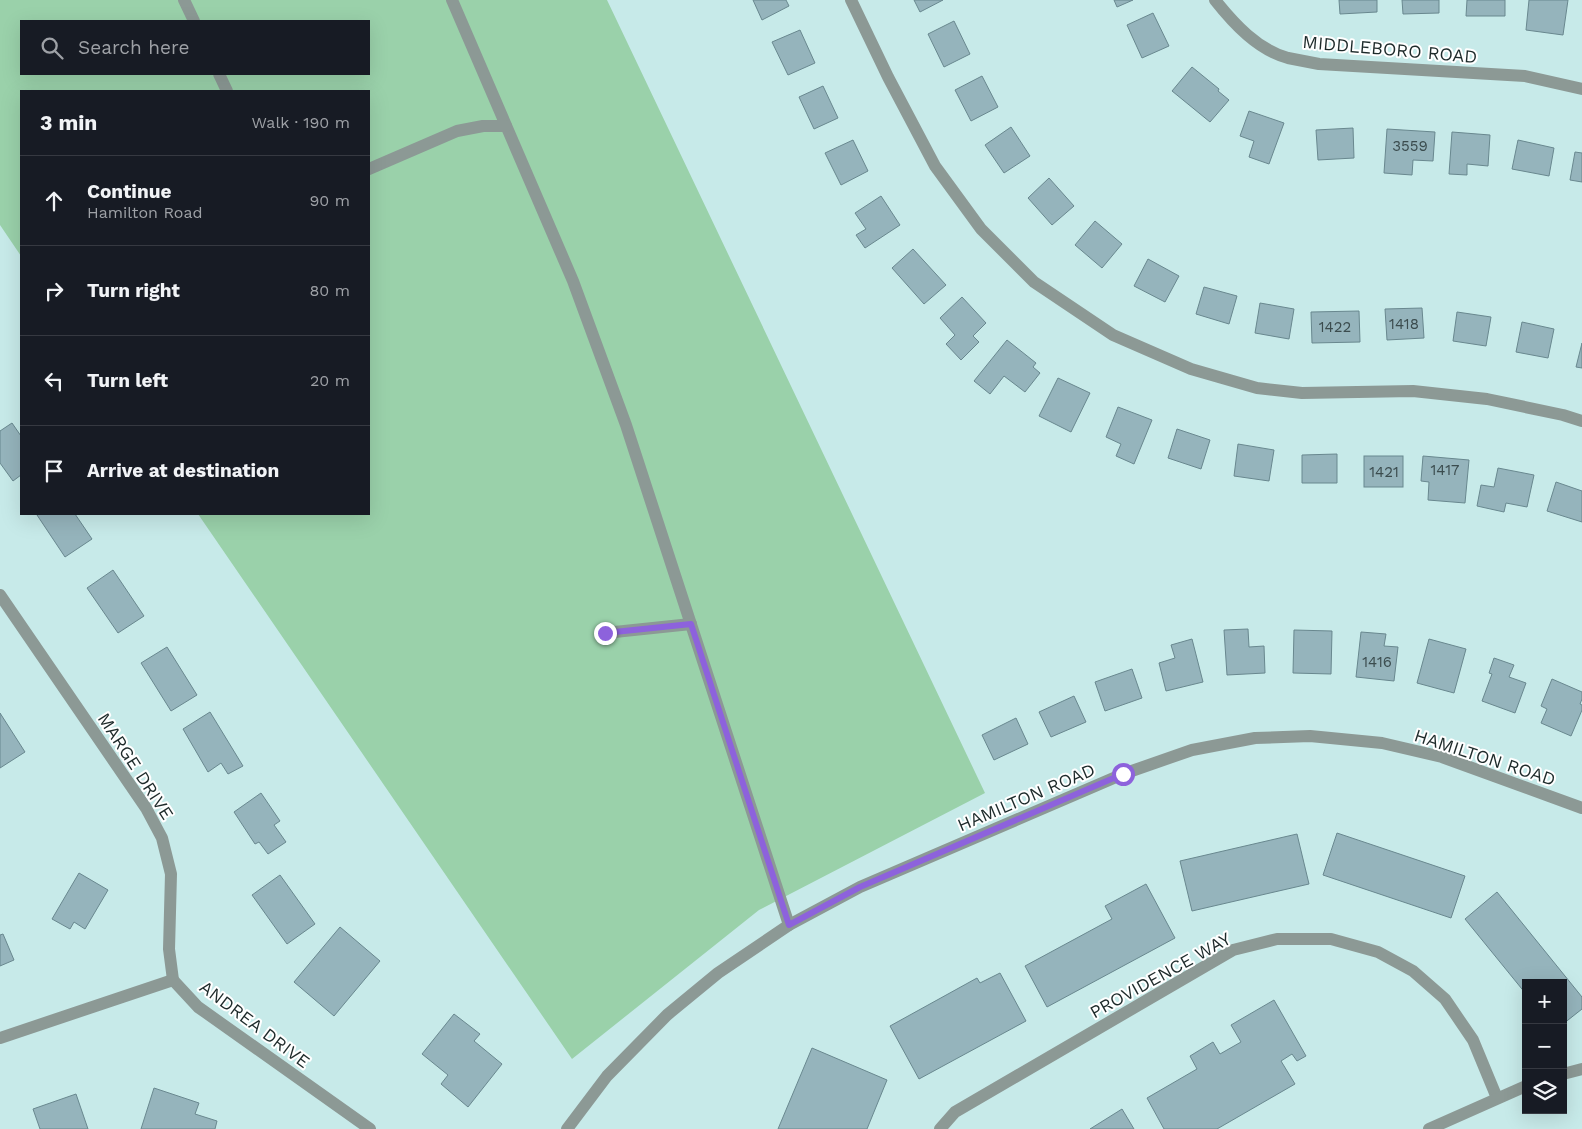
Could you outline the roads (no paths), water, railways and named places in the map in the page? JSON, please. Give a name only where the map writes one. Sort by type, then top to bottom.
[{"type":"street","points":[[184,0],[194,20]]},
{"type":"street","points":[[452,0],[576,290],[626,426],[789,925]]},
{"type":"street","points":[[851,0],[888,77],[935,166],[980,229],[1034,282],[1113,335],[1191,369],[1257,388],[1302,393],[1413,391],[1488,400],[1563,415],[1582,421]]},
{"type":"street","name":"MIDDLEBORO ROAD","points":[[1215,0],[1233,24],[1260,44],[1286,57],[1319,64],[1525,76],[1582,89]]},
{"type":"street","points":[[219,75],[227,90]]},
{"type":"street","points":[[370,169],[457,131],[483,126],[506,126]]},
{"type":"street","name":"MARGE DRIVE","points":[[0,595],[146,808],[162,838],[172,874],[169,949],[173,980]]},
{"type":"street","points":[[605,633],[691,624]]},
{"type":"street","name":"HAMILTON ROAD","points":[[567,1129],[607,1076],[668,1015],[718,973],[789,925],[860,887],[1123,774],[1192,750],[1255,738],[1310,736],[1382,743],[1442,758],[1582,808]]},
{"type":"street","name":"PROVIDENCE WAY","points":[[940,1129],[955,1112],[1233,950],[1277,940],[1331,939],[1378,952],[1413,972],[1445,999],[1473,1040],[1497,1098]]},
{"type":"street","name":"ANDREA DRIVE","points":[[0,1038],[173,980],[198,1007],[370,1129]]},
{"type":"street","points":[[1567,1073],[1582,1069]]},
{"type":"street","points":[[1429,1129],[1522,1088]]}]
